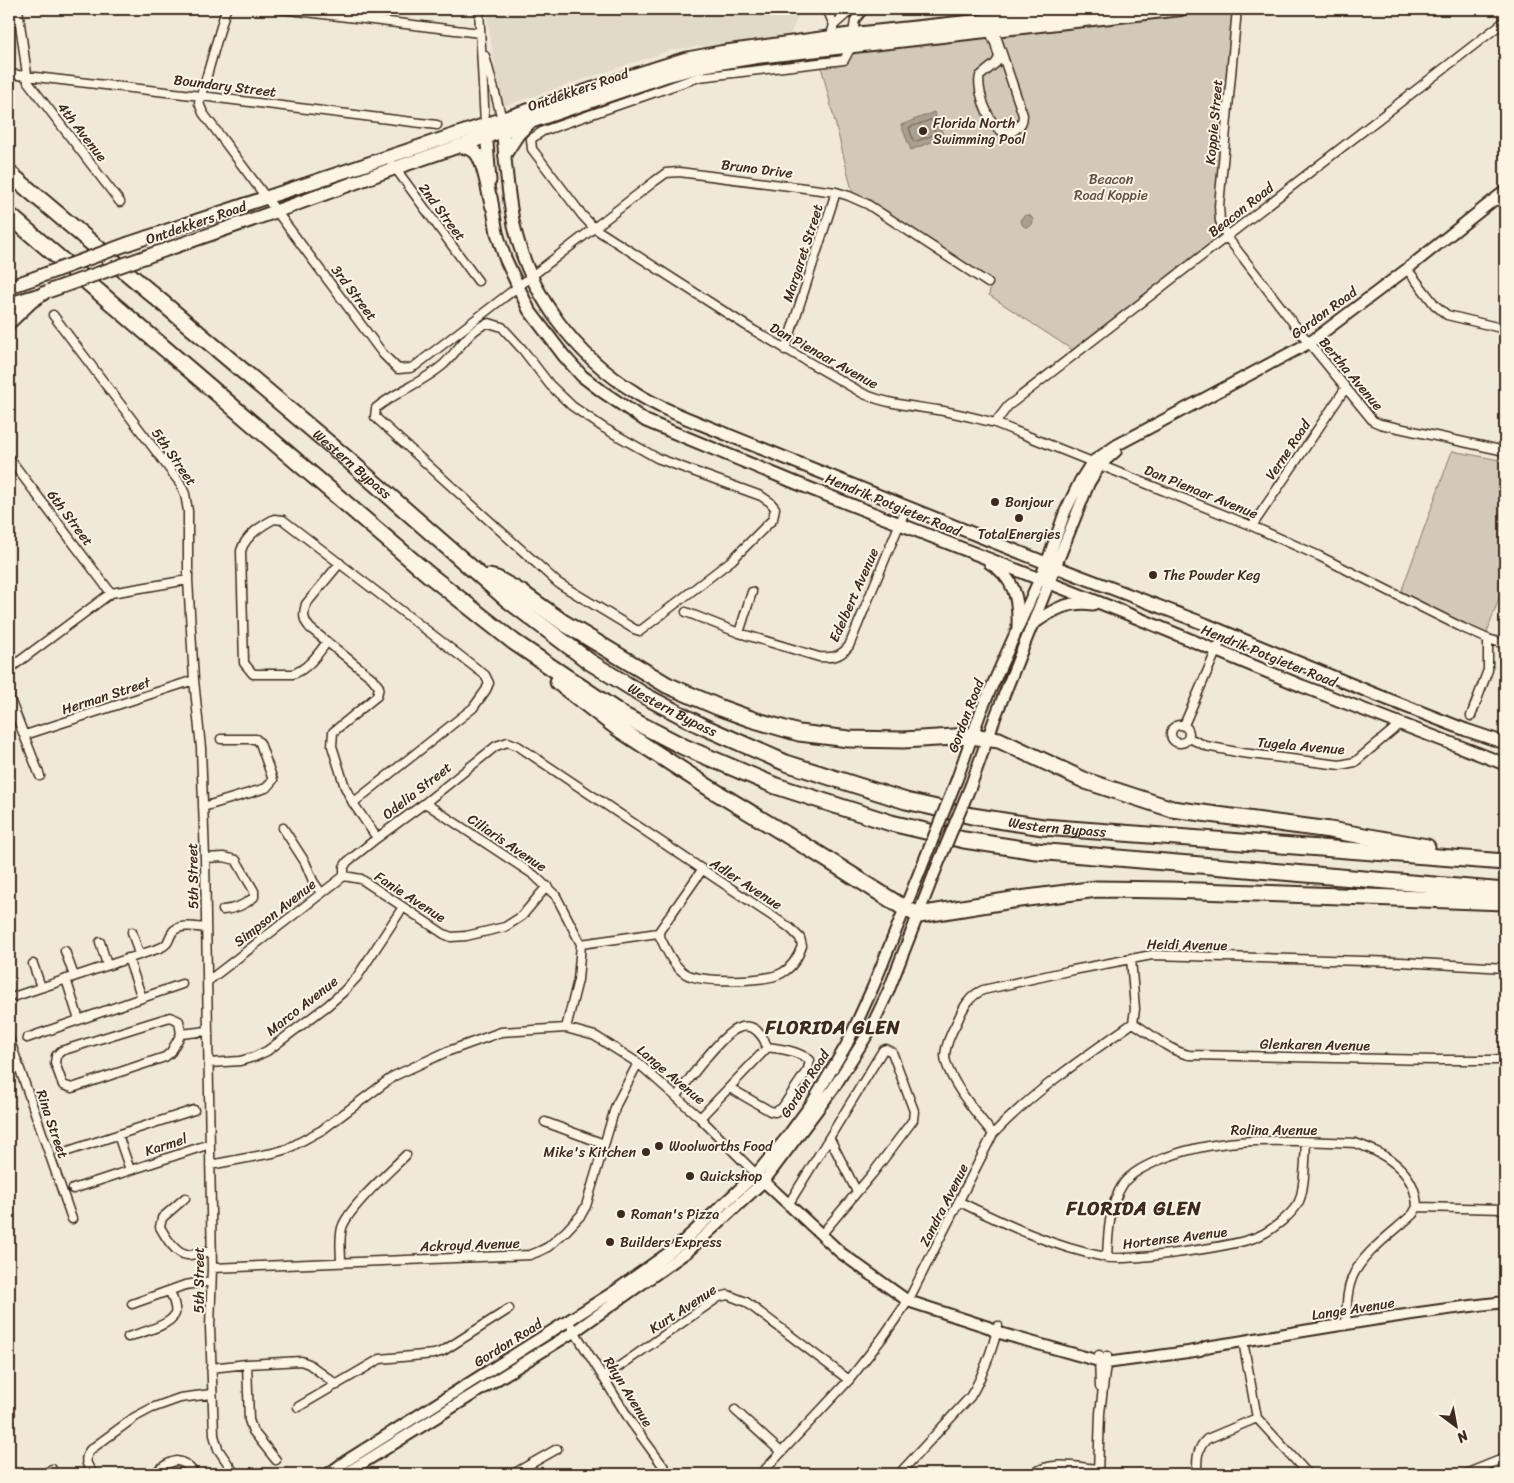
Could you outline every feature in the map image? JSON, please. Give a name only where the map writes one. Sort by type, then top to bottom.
[{"type":"highway","name":"Western Bypass","points":[[9,174],[346,458],[508,600],[590,662],[653,700],[702,726],[786,763],[906,801],[972,816],[1042,827],[1505,862]]},
{"type":"highway","name":"Western Bypass","points":[[9,215],[428,574],[514,642],[624,716],[684,748],[776,786],[891,823],[964,840],[1036,851],[1505,891]]},
{"type":"highway","points":[[478,574],[497,579],[522,593],[564,623],[667,685],[718,707],[799,733],[849,739],[903,740],[971,736],[987,737],[999,740],[1086,781],[1172,810],[1330,830],[1505,862]]},
{"type":"highway","points":[[514,642],[530,660],[570,693],[619,729],[711,789],[820,854],[904,908],[919,915],[1096,889],[1179,890],[1505,902]]},
{"type":"main road","name":"Ontdekkers Road","points":[[853,40],[1089,9]]},
{"type":"main road","name":"Ontdekkers Road","points":[[9,287],[389,156],[503,125],[685,59],[831,37],[853,40],[992,30],[1112,13],[1181,9]]},
{"type":"main road","name":"Ontdekkers Road","points":[[503,125],[529,122],[696,67],[757,57],[831,37]]},
{"type":"main road","points":[[505,154],[518,134],[529,122]]},
{"type":"main road","name":"Hendrik Potgieter Road","points":[[503,125],[514,227],[532,276],[555,317],[576,345],[614,379],[638,394],[668,410],[701,424],[1051,565],[1205,624],[1406,706],[1505,743]]},
{"type":"main road","name":"Ontdekkers Road","points":[[9,304],[459,146],[486,130]]},
{"type":"main road","name":"Hendrik Potgieter Road","points":[[486,130],[492,206],[505,258],[529,310],[576,369],[603,392],[646,421],[1400,724],[1505,764]]},
{"type":"main road","points":[[459,146],[470,149],[478,156],[484,170],[492,206]]},
{"type":"main road","points":[[9,323],[46,292]]},
{"type":"main road","points":[[962,549],[993,565],[1007,578],[1017,596],[1019,610],[1018,626]]},
{"type":"main road","points":[[1034,623],[1052,611],[1071,603],[1082,602],[1123,612]]},
{"type":"street","points":[[18,9],[27,76]]},
{"type":"street","points":[[202,96],[226,9]]},
{"type":"street","points":[[280,9],[480,33]]},
{"type":"street","points":[[479,9],[486,130]]},
{"type":"street","points":[[826,9],[831,37]]},
{"type":"street","points":[[853,40],[855,20],[864,9]]},
{"type":"street","name":"Koppie Street","points":[[1227,237],[1220,221],[1220,206],[1237,9]]},
{"type":"street","points":[[831,37],[848,10],[855,20]]},
{"type":"street","name":"Beacon Road","points":[[995,423],[1008,406],[1505,21]]},
{"type":"street","points":[[992,30],[1023,115],[1018,128],[1010,132],[1001,132],[994,126],[979,88],[980,76],[996,63],[999,57],[992,30]]},
{"type":"street","name":"Dan Pienaar Avenue","points":[[853,40],[846,57],[840,61],[699,77],[537,133],[531,139],[532,149],[594,228],[785,350],[856,390],[875,398],[995,423],[1252,526],[1319,556],[1395,596],[1488,639],[1505,644]]},
{"type":"street","points":[[481,42],[503,125]]},
{"type":"street","name":"Boundary Street","points":[[9,74],[437,124]]},
{"type":"street","name":"4th Avenue","points":[[27,76],[30,86],[120,202]]},
{"type":"street","name":"3rd Street","points":[[202,96],[200,103],[203,113],[390,362],[398,368],[410,368],[532,276]]},
{"type":"street","name":"2nd Street","points":[[389,156],[395,168],[478,281]]},
{"type":"street","name":"Bruno Drive","points":[[532,276],[661,176],[670,172],[679,172],[836,192],[849,196],[867,204],[988,284]]},
{"type":"street","name":"Gordon Road","points":[[349,1470],[612,1293],[678,1246],[760,1177],[812,1103],[847,1044],[870,994],[957,779],[971,736],[1018,626],[1044,580],[1096,464],[1117,445],[1309,343],[1407,269],[1505,191]]},
{"type":"street","name":"Margaret Street","points":[[785,350],[836,192]]},
{"type":"street","points":[[1494,200],[1505,204]]},
{"type":"street","name":"Bertha Avenue","points":[[1227,237],[1368,417],[1376,423],[1505,451]]},
{"type":"street","points":[[1407,269],[1436,305],[1447,315],[1505,329]]},
{"type":"street","name":"5th Street","points":[[53,315],[180,483],[188,503],[188,580],[194,680],[200,738],[205,858],[212,1250],[212,1394],[214,1435],[218,1449],[235,1474]]},
{"type":"street","points":[[489,323],[498,325],[523,350],[550,385],[572,406],[604,428],[656,458],[761,496],[773,504],[775,515],[726,566],[646,627],[640,631],[634,630],[558,583],[375,416],[376,408],[381,404],[444,364],[478,329],[489,323]]},
{"type":"street","points":[[434,351],[444,364]]},
{"type":"street","name":"Verne Road","points":[[1252,526],[1345,389]]},
{"type":"street","name":"6th Street","points":[[9,458],[111,593]]},
{"type":"street","name":"Edelbert Avenue","points":[[686,612],[739,634],[819,657],[831,658],[841,654],[849,646],[907,506]]},
{"type":"street","points":[[327,642],[309,663],[299,672],[293,674],[253,674],[249,672],[244,663],[240,558],[243,546],[251,535],[274,519],[279,519],[288,524],[340,563],[485,675],[489,683],[473,708],[352,803]]},
{"type":"street","points":[[340,563],[306,604],[303,612],[306,623],[372,678],[379,687],[377,696],[336,728],[331,736],[332,746],[345,788],[352,803],[377,838]]},
{"type":"street","points":[[9,669],[111,593],[188,580]]},
{"type":"street","name":"Gordon Road","points":[[328,1474],[349,1470],[575,1331],[687,1252],[760,1177],[834,1089],[869,1032],[888,992],[971,785],[987,737],[1034,623],[1044,580]]},
{"type":"street","points":[[739,634],[752,592]]},
{"type":"street","name":"Tugela Avenue","points":[[1224,633],[1184,725],[1173,728],[1172,738],[1180,744],[1189,738],[1206,746],[1242,753],[1340,764],[1355,762],[1400,724]]},
{"type":"street","points":[[1471,716],[1488,670],[1488,639]]},
{"type":"street","name":"Herman Street","points":[[24,735],[194,680]]},
{"type":"street","points":[[9,697],[40,776]]},
{"type":"street","points":[[1184,725],[1189,730],[1189,738]]},
{"type":"street","points":[[203,807],[266,788],[273,780],[258,741],[254,738],[221,739]]},
{"type":"street","name":"Odelia Street","points":[[344,876],[344,867],[347,862],[496,746],[508,742],[518,746]]},
{"type":"street","name":"Adler Avenue","points":[[518,746],[790,928],[800,938],[802,946],[795,962],[780,974],[736,980],[710,980],[686,974],[676,965],[658,933]]},
{"type":"street","name":"Ciliaris Avenue","points":[[425,803],[534,875],[547,886],[556,896],[581,944]]},
{"type":"street","points":[[283,828],[305,862],[313,882],[321,893]]},
{"type":"street","points":[[205,858],[224,857],[236,860],[254,891],[252,900],[237,908],[223,910]]},
{"type":"street","points":[[566,1028],[578,980],[581,944],[658,933],[702,870]]},
{"type":"street","name":"Fanie Avenue","points":[[344,876],[361,879],[451,937],[466,936],[506,927],[522,916],[547,886]]},
{"type":"street","name":"Simpson Avenue","points":[[208,981],[344,876]]},
{"type":"street","name":"Marco Avenue","points":[[209,1063],[240,1061],[267,1051],[327,1006],[357,977],[403,907]]},
{"type":"street","points":[[16,996],[164,946],[169,941],[172,933],[179,928],[206,928]]},
{"type":"street","points":[[132,932],[139,954]]},
{"type":"street","points":[[100,942],[107,965]]},
{"type":"street","points":[[65,951],[79,1020]]},
{"type":"street","name":"Heidi Avenue","points":[[993,1134],[975,1112],[949,1070],[946,1061],[946,1051],[963,1008],[972,996],[983,990],[1131,958],[1152,956],[1401,962],[1505,968]]},
{"type":"street","points":[[128,958],[142,998]]},
{"type":"street","points":[[1131,958],[1136,1009],[1133,1023]]},
{"type":"street","points":[[33,964],[41,987]]},
{"type":"street","points":[[27,1038],[182,984]]},
{"type":"street","points":[[170,1016],[179,1022],[182,1034],[171,1052],[165,1056],[72,1088],[63,1085],[55,1063],[56,1056],[61,1051],[170,1016]]},
{"type":"street","name":"Glenkaren Avenue","points":[[1133,1023],[1148,1031],[1166,1047],[1178,1053],[1189,1055],[1505,1060]]},
{"type":"street","name":"Zandra Avenue","points":[[761,1474],[849,1380],[883,1337],[908,1301],[993,1134],[1010,1116],[1072,1065],[1133,1023]]},
{"type":"street","points":[[677,1096],[700,1066],[734,1030],[750,1027],[756,1030],[764,1039],[767,1047]]},
{"type":"street","name":"Lange Avenue","points":[[210,1165],[273,1153],[287,1148],[322,1130],[394,1076],[446,1052],[501,1032],[566,1028],[595,1036],[638,1062],[677,1096],[788,1205],[841,1253],[908,1301],[994,1328],[1103,1359],[1187,1346],[1200,1345],[1206,1347],[1458,1307],[1505,1302]]},
{"type":"street","points":[[182,1034],[207,1031]]},
{"type":"street","name":"Rina Street","points":[[9,1038],[72,1219]]},
{"type":"street","points":[[700,1118],[767,1047]]},
{"type":"street","points":[[730,1088],[770,1111],[775,1112],[782,1108],[808,1069],[810,1060],[801,1054],[767,1047]]},
{"type":"street","points":[[788,1205],[883,1050],[890,1050],[914,1111],[913,1120],[821,1235]]},
{"type":"street","name":"Ackroyd Avenue","points":[[212,1268],[530,1255],[540,1251],[566,1231],[581,1215],[586,1206],[616,1105],[638,1062]]},
{"type":"street","name":"Karmel","points":[[62,1153],[194,1110]]},
{"type":"street","points":[[545,1122],[604,1144]]},
{"type":"street","points":[[118,1135],[130,1170]]},
{"type":"street","points":[[830,1139],[857,1192]]},
{"type":"street","name":"Rolina Avenue","points":[[1108,1258],[1109,1227],[1114,1201],[1129,1176],[1172,1154],[1226,1142],[1256,1140],[1356,1143],[1385,1155],[1399,1166],[1406,1175],[1416,1196],[1417,1207]]},
{"type":"street","name":"Hortense Avenue","points":[[960,1202],[1022,1232],[1059,1246],[1108,1258],[1144,1256],[1212,1247],[1258,1237],[1293,1210],[1300,1200],[1306,1142]]},
{"type":"street","name":"Karmel","points":[[73,1189],[210,1144]]},
{"type":"street","points":[[341,1262],[340,1235],[345,1220],[356,1206],[406,1155]]},
{"type":"street","points":[[185,1198],[162,1218],[160,1227],[180,1252],[188,1255],[212,1250]]},
{"type":"street","points":[[1346,1324],[1347,1296],[1352,1278],[1359,1264],[1413,1214],[1417,1207],[1505,1209]]},
{"type":"street","points":[[132,1304],[191,1284],[211,1281]]},
{"type":"street","points":[[128,1337],[159,1327],[173,1317],[175,1311],[170,1291]]},
{"type":"street","name":"Kurt Avenue","points":[[604,1377],[719,1297],[728,1295],[737,1297],[755,1307],[849,1380]]},
{"type":"street","points":[[298,1407],[380,1360],[434,1354],[443,1351],[509,1309]]},
{"type":"street","name":"Rhyn Avenue","points":[[568,1321],[664,1473]]},
{"type":"street","points":[[899,1474],[970,1397],[981,1377],[994,1328]]},
{"type":"street","points":[[1243,1341],[1257,1418],[1308,1474]]},
{"type":"street","points":[[1033,1474],[1048,1466],[1076,1466],[1098,1472],[1103,1359]]},
{"type":"street","points":[[211,1368],[247,1364],[305,1362],[337,1385]]},
{"type":"street","points":[[247,1364],[249,1420],[253,1431],[276,1460]]},
{"type":"street","points":[[93,1474],[86,1461],[90,1450],[135,1417],[168,1401],[212,1394]]},
{"type":"street","points":[[735,1410],[781,1452]]},
{"type":"street","points":[[1197,1474],[1199,1451],[1207,1439],[1257,1418]]},
{"type":"street","points":[[512,1474],[556,1449]]},
{"type":"street","points":[[1465,1474],[1505,1458]]},
{"type":"street","points":[[153,1474],[173,1461],[180,1461],[187,1464],[195,1474]]},
{"type":"street","points":[[45,1474],[52,1469]]},
{"type":"shaded area","points":[[487,9],[802,9],[789,36],[671,50],[501,107]]},
{"type":"green space","name":"Beacon Road Koppie","points":[[1213,9],[1234,9],[1217,207],[1224,236],[1074,351],[989,295],[991,284],[853,194],[821,66],[841,64],[852,51]]},
{"type":"green space","points":[[1452,451],[1505,461],[1505,599],[1499,598],[1484,641],[1399,598]]},
{"type":"water","name":"Florida North Swimming Pool","points":[[934,112],[944,137],[911,150],[901,125]]},
{"type":"water","points":[[1025,215],[1029,215],[1033,221],[1029,227],[1025,227],[1021,223],[1021,219]]},
{"type":"place","name":"Florida North Swimming Pool","points":[[923,131]]},
{"type":"place","name":"Bonjour","points":[[995,502]]},
{"type":"place","name":"TotalEnergies","points":[[1019,518]]},
{"type":"place","name":"The Powder Keg","points":[[1153,575]]},
{"type":"place","name":"Woolworths Food","points":[[659,1146]]},
{"type":"place","name":"Mike's Kitchen","points":[[646,1152]]},
{"type":"place","name":"Quickshop","points":[[690,1176]]},
{"type":"place","name":"Roman's Pizza","points":[[621,1214]]},
{"type":"place","name":"Builders Express","points":[[610,1242]]},
{"type":"district","name":"FLORIDA GLEN","points":[[833,1027]]},
{"type":"district","name":"FLORIDA GLEN","points":[[1134,1208]]}]
